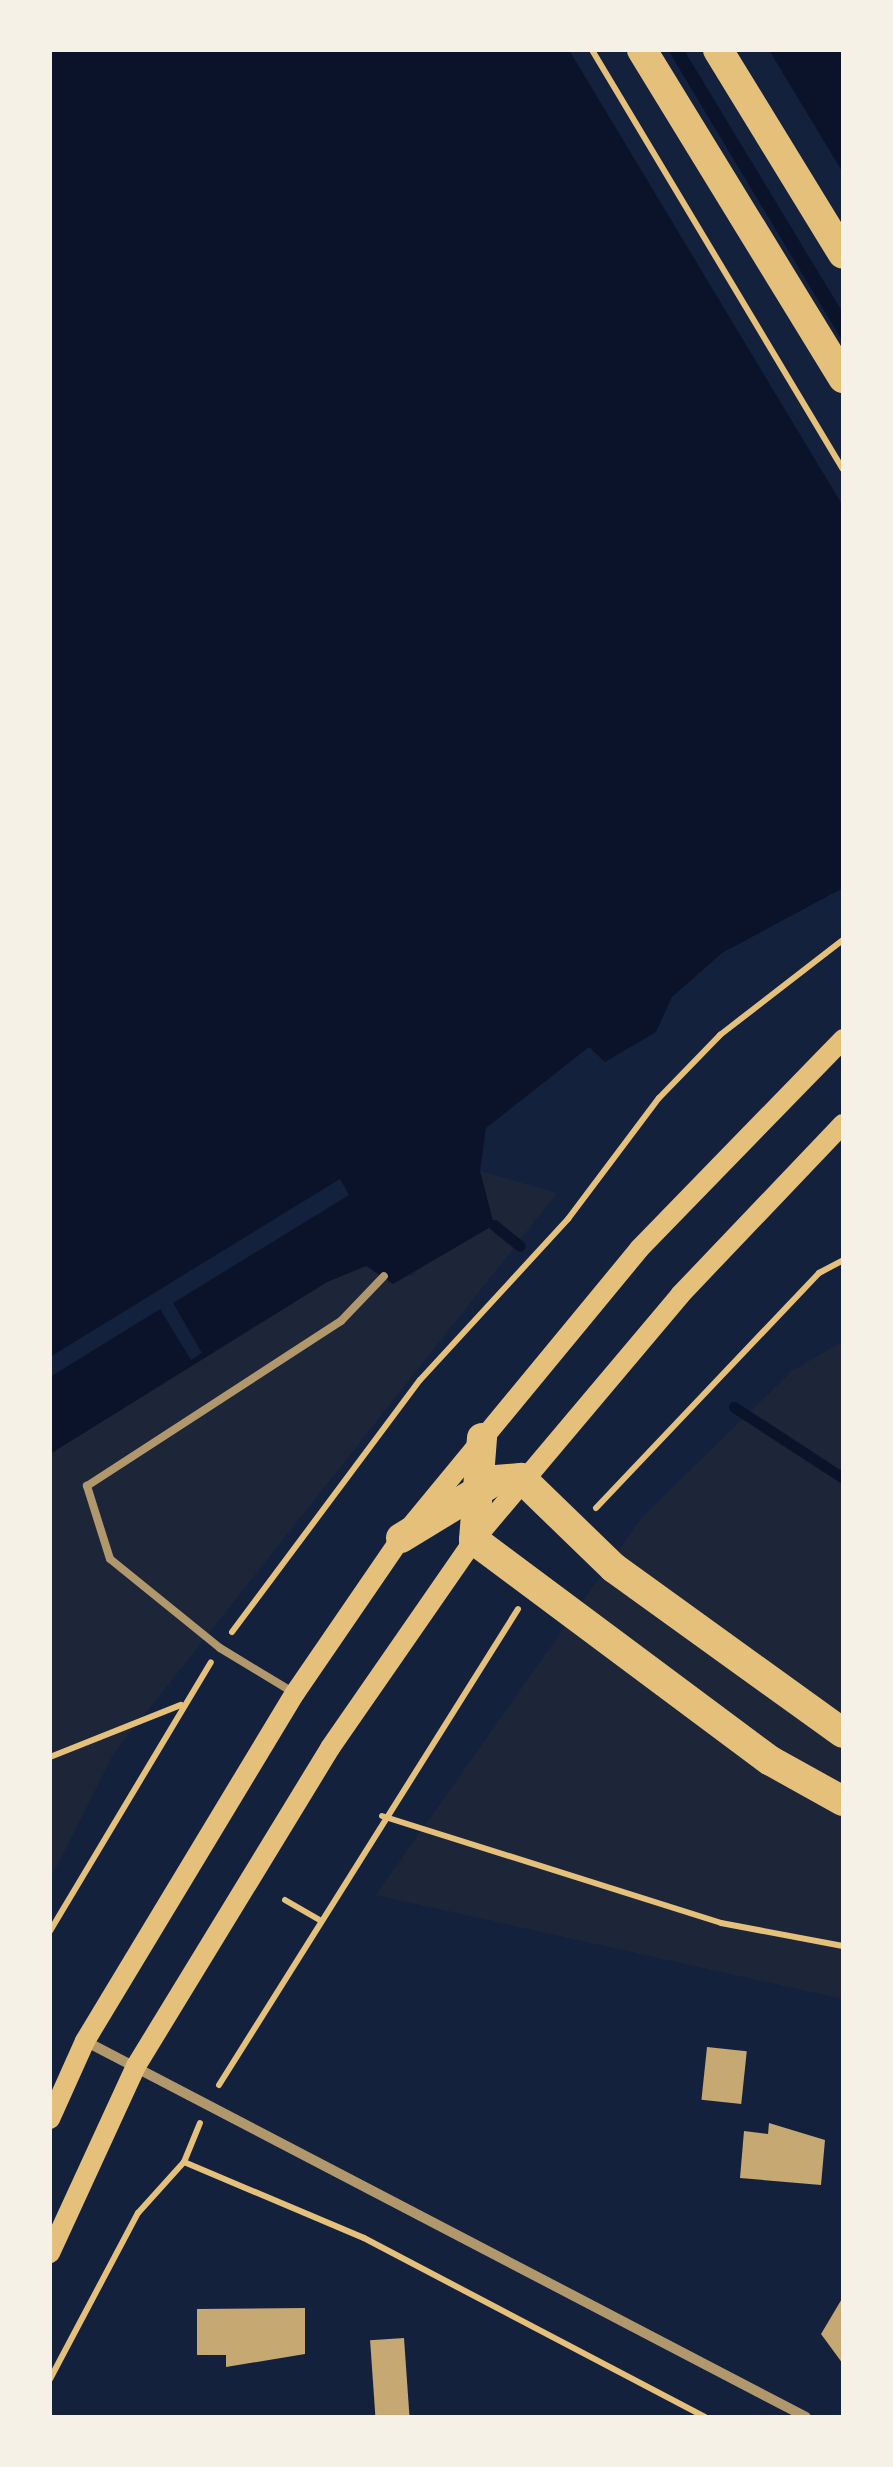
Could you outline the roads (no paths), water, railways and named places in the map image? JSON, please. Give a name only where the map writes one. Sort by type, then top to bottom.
[{"type":"highway","points":[[642,50],[843,378]]},
{"type":"highway","points":[[718,50],[843,254]]},
{"type":"highway","points":[[482,1438],[471,1496],[474,1540],[771,1761],[843,1801]]},
{"type":"highway","points":[[402,1538],[496,1480],[520,1478],[614,1568],[843,1733]]},
{"type":"main road","points":[[50,2119],[84,2040],[295,1693],[402,1538],[639,1249],[843,1038]]},
{"type":"main road","points":[[50,2253],[136,2066],[330,1748],[474,1540],[520,1478],[843,1124]]},
{"type":"street","points":[[84,2040],[806,2417]]},
{"type":"lane","points":[[295,1693],[220,1648],[110,1559],[87,1486],[341,1321],[384,1276]]},
{"type":"waterway","points":[[494,1225],[520,1246]]},
{"type":"waterway","points":[[734,1407],[843,1478]]}]
